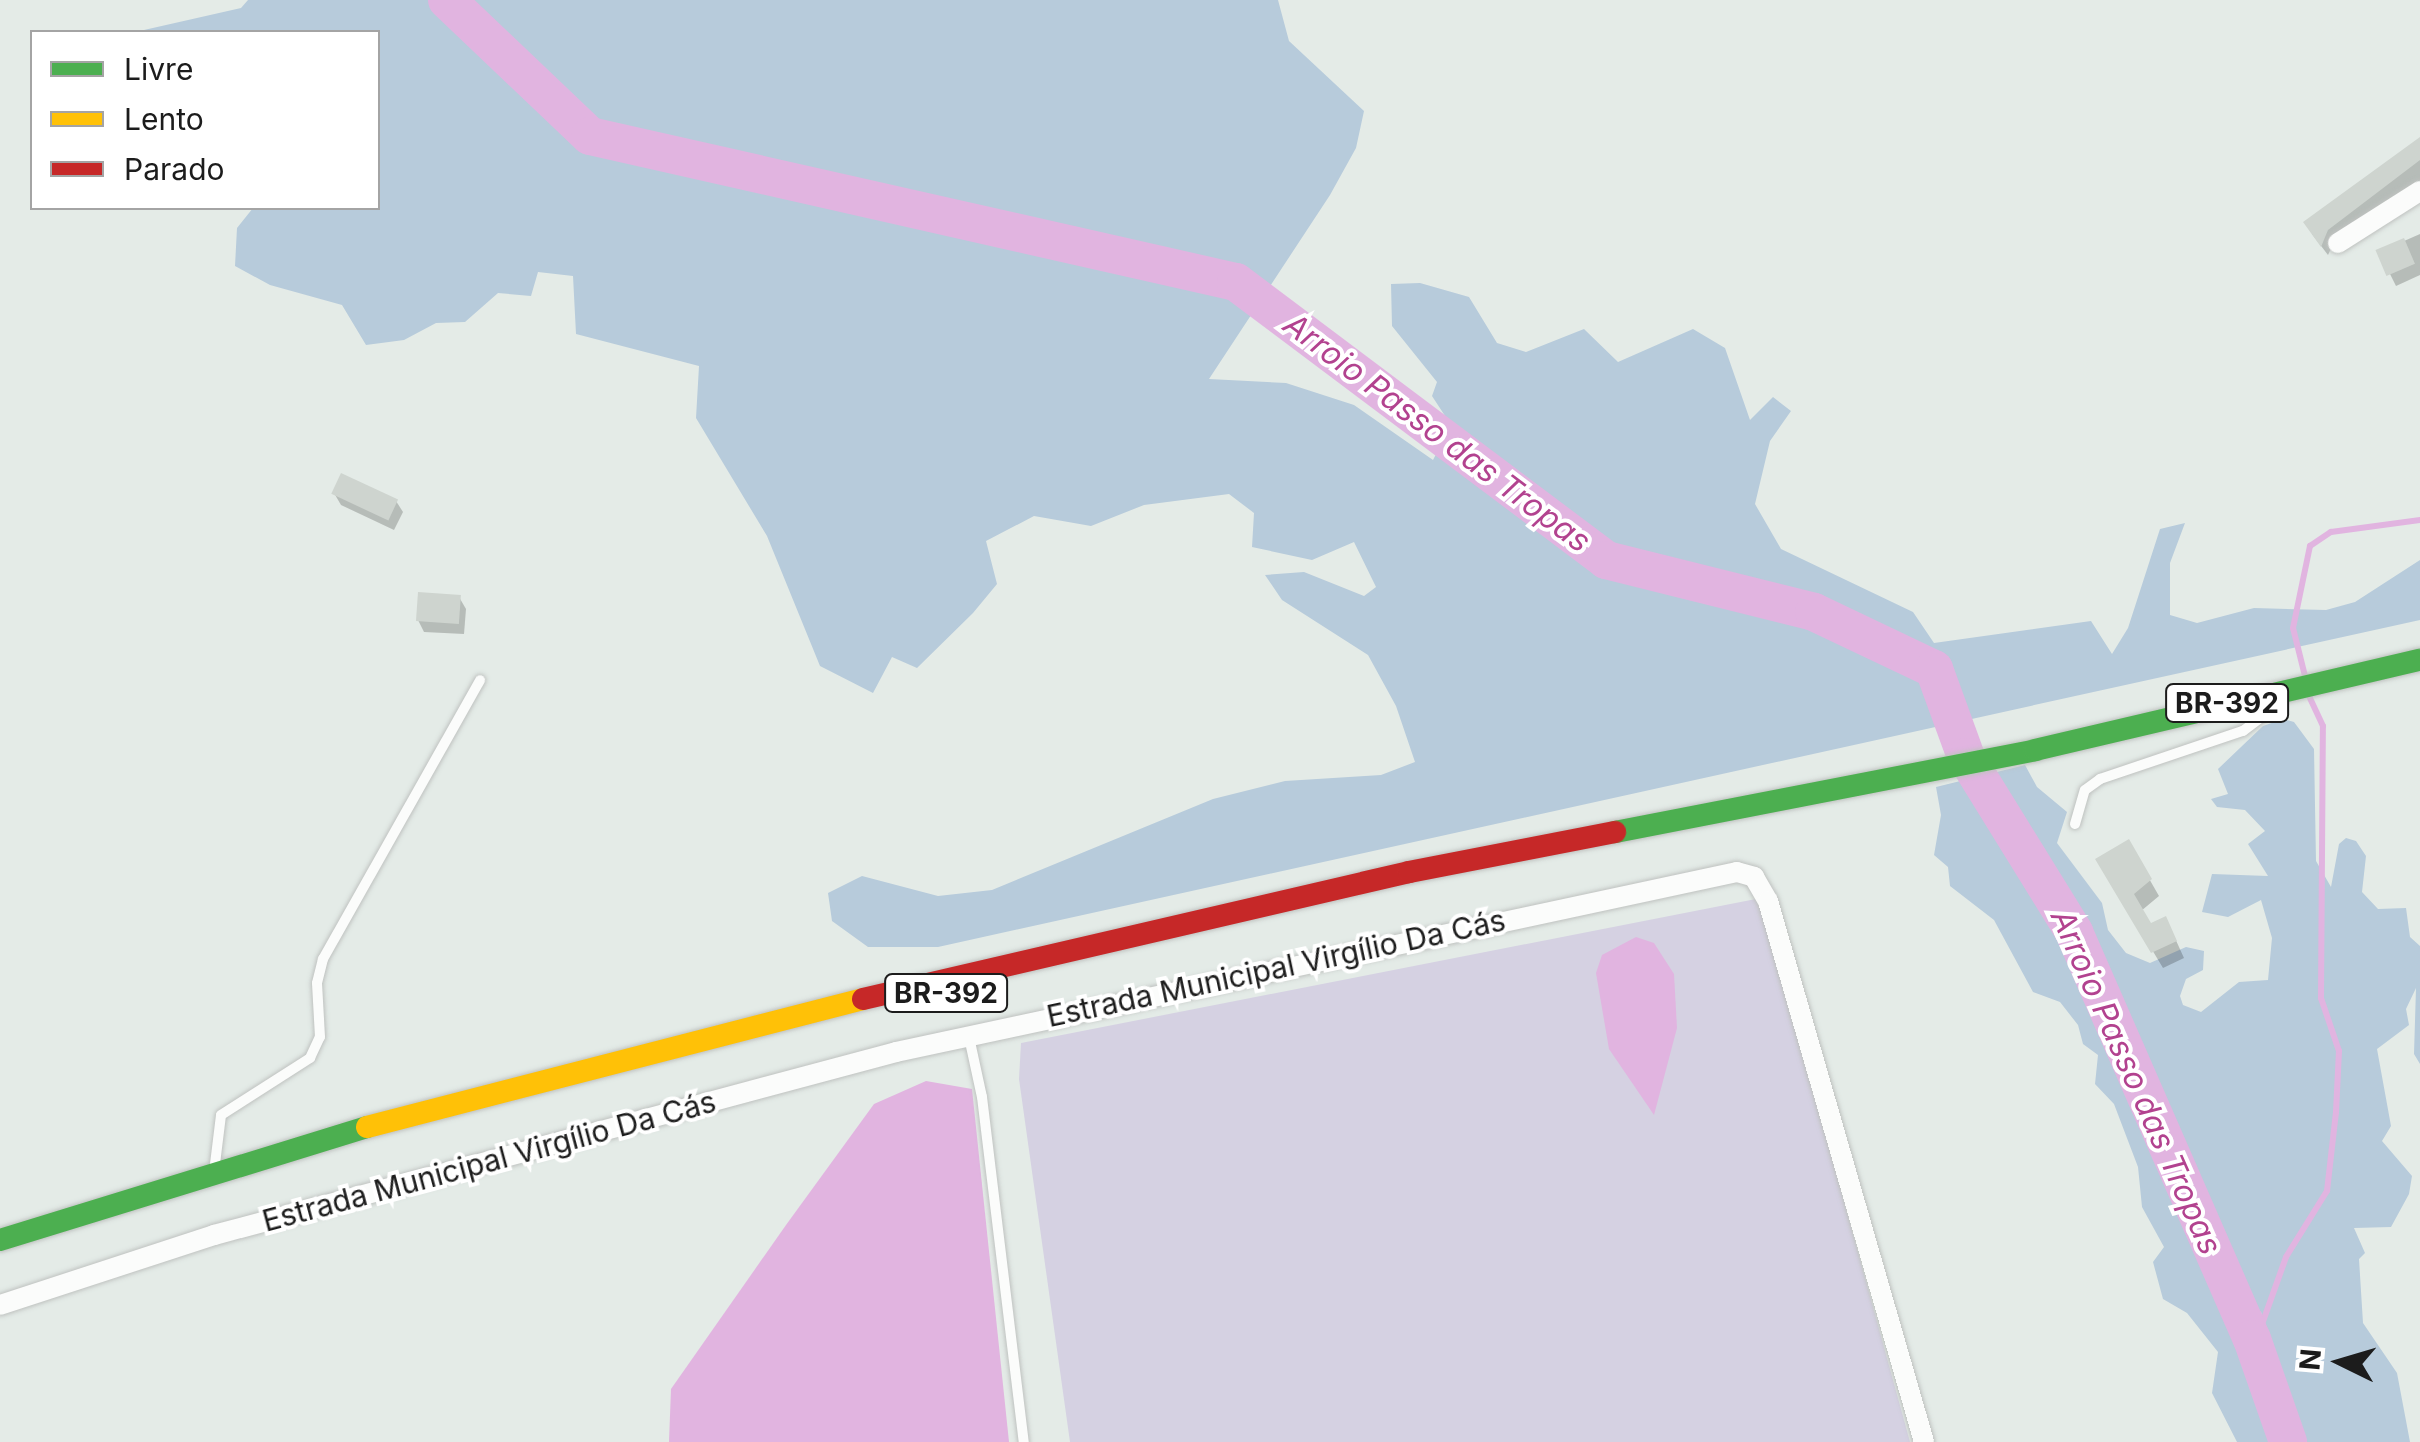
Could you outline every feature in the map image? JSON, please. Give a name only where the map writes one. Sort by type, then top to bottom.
[{"type":"highway","name":"BR-392","points":[[0,1255],[217,1178],[824,1021],[1766,814],[1902,776],[2035,750],[2285,688],[2420,660]]},
{"type":"highway","points":[[0,1240],[217,1178]]},
{"type":"street","points":[[2338,243],[2420,191]]},
{"type":"street","name":"Estrada Municipal Virgílio Da Cás","points":[[0,1305],[214,1235],[968,1035],[1714,872],[1754,877],[1768,901],[1924,1442]]},
{"type":"lane","points":[[217,1178],[221,1115],[310,1058],[320,1037],[317,983],[323,959],[480,680]]},
{"type":"lane","points":[[2075,824],[2085,790],[2100,779],[2243,730],[2274,707],[2285,688]]},
{"type":"lane","points":[[968,1035],[982,1096],[1024,1442]]},
{"type":"shaded area","points":[[248,0],[1278,0],[1289,41],[1364,111],[1356,148],[1330,195],[1209,379],[1286,383],[1354,405],[1433,460],[1451,425],[1432,396],[1437,382],[1392,326],[1391,284],[1420,283],[1469,297],[1497,343],[1526,352],[1584,329],[1618,362],[1693,329],[1725,348],[1750,420],[1773,397],[1791,411],[1770,441],[1755,504],[1781,549],[1913,612],[1934,643],[2091,621],[2112,654],[2128,628],[2160,529],[2185,523],[2170,563],[2170,615],[2197,623],[2254,608],[2326,610],[2355,602],[2420,560],[2420,620],[938,947],[868,947],[832,921],[828,893],[862,876],[938,896],[992,890],[1213,799],[1285,781],[1381,775],[1415,762],[1396,706],[1368,655],[1282,600],[1265,575],[1304,572],[1364,596],[1376,587],[1354,542],[1312,560],[1252,547],[1254,513],[1229,494],[1144,505],[1091,526],[1034,516],[986,541],[997,584],[973,613],[917,668],[892,657],[873,693],[820,666],[767,536],[696,418],[699,366],[576,334],[573,276],[538,272],[531,296],[498,293],[465,322],[436,323],[404,340],[366,345],[342,305],[270,285],[235,266],[237,228],[251,210],[380,210],[380,30],[144,30],[241,8]]},
{"type":"shaded area","points":[[2283,719],[2294,722],[2314,749],[2316,861],[2331,887],[2339,844],[2346,838],[2356,841],[2366,856],[2362,892],[2378,909],[2406,908],[2410,937],[2420,946],[2420,1064],[2414,1054],[2416,988],[2406,1009],[2409,1025],[2377,1049],[2391,1126],[2382,1141],[2412,1176],[2409,1194],[2391,1227],[2354,1228],[2365,1253],[2359,1259],[2363,1323],[2397,1373],[2410,1442],[2296,1442],[2261,1312],[2240,1332],[2276,1442],[2237,1442],[2212,1393],[2218,1352],[2187,1313],[2163,1299],[2153,1262],[2164,1247],[2142,1207],[2138,1167],[2114,1104],[2095,1084],[2098,1055],[2083,1044],[2078,1025],[2060,1002],[2033,992],[1994,920],[1950,886],[1948,867],[1934,855],[1941,815],[1936,787],[2025,765],[2037,787],[2067,812],[2057,843],[2102,903],[2108,930],[2126,953],[2150,963],[2186,947],[2204,951],[2203,970],[2186,979],[2180,996],[2183,1005],[2201,1012],[2239,982],[2268,980],[2272,938],[2261,900],[2228,917],[2202,912],[2212,874],[2268,876],[2248,844],[2265,831],[2245,810],[2217,807],[2211,799],[2228,794],[2218,769],[2263,726]]},
{"type":"shaded area","points":[[1761,898],[1910,1442],[1070,1442],[1019,1079],[1021,1043]]},
{"type":"shaded area","points":[[1636,937],[1654,943],[1674,974],[1677,1028],[1654,1115],[1609,1049],[1596,973],[1602,955]]},
{"type":"shaded area","points":[[926,1081],[972,1089],[1009,1442],[669,1442],[671,1389],[786,1225],[874,1104]]},
{"type":"shaded area","points":[[2261,1311],[2278,1388],[2296,1442],[2276,1442],[2254,1386],[2240,1332],[2243,1315]]},
{"type":"building","points":[[2420,137],[2420,160],[2328,230],[2321,247],[2303,222]]},
{"type":"building","points":[[2404,238],[2415,264],[2386,276],[2375,250]]},
{"type":"building","points":[[341,473],[398,500],[388,520],[331,494]]},
{"type":"building","points":[[418,592],[461,595],[459,624],[416,621]]},
{"type":"building","points":[[2129,839],[2152,879],[2134,894],[2151,923],[2166,916],[2177,941],[2151,953],[2095,859]]},
{"type":"waterway","name":"Arroio Passo das Tropas","points":[[447,0],[590,136],[1236,282],[1606,560],[1814,612],[1934,669],[1966,757],[2074,932],[2252,1339],[2288,1442]]},
{"type":"waterway","points":[[2305,676],[2293,628],[2310,546],[2331,532],[2420,520]]},
{"type":"waterway","points":[[2261,1327],[2286,1257],[2327,1191],[2336,1112],[2339,1051],[2321,998],[2323,726],[2310,698]]},
{"type":"traffic: fast","points":[[1615,832],[2035,750],[2420,660]]},
{"type":"traffic: fast","points":[[0,1240],[367,1127]]},
{"type":"traffic: slow","points":[[367,1127],[863,999]]},
{"type":"traffic: jam","points":[[863,999],[1409,872],[1615,832]]}]
